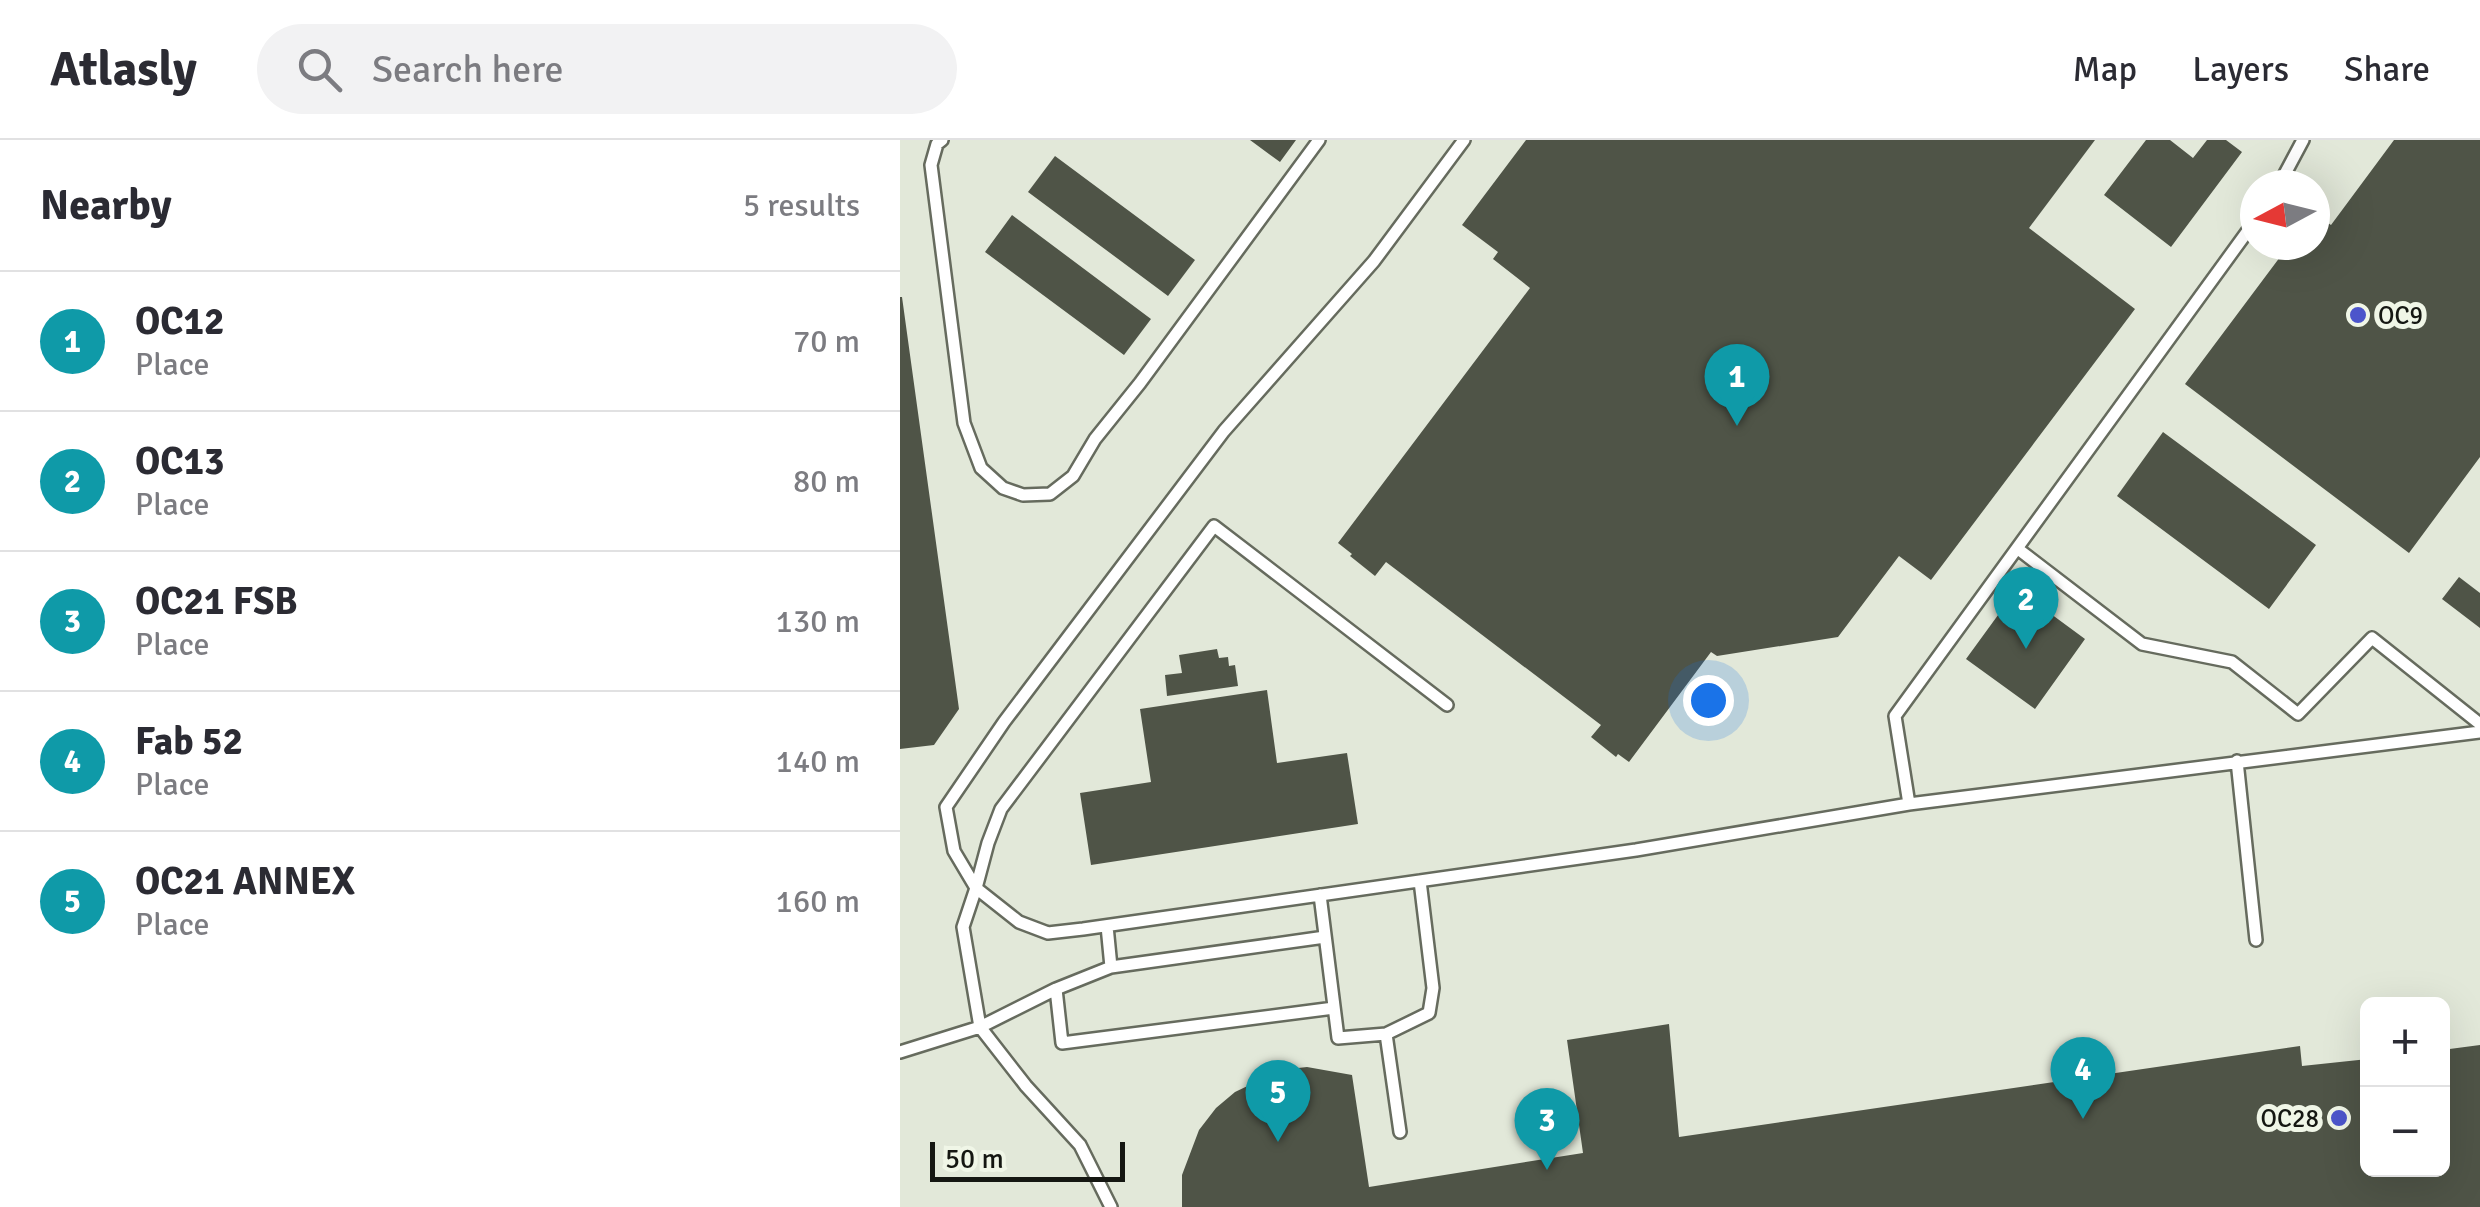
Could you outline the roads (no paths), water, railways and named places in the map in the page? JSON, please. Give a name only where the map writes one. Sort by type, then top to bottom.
[{"type":"lane","points":[[942,140],[930,165],[964,424],[981,468],[1003,488],[1023,496],[1050,494],[1073,476],[1095,439],[1319,140]]},
{"type":"lane","points":[[1464,140],[1374,261],[1224,430],[1004,722],[946,808],[954,851],[976,888],[1019,922],[1048,932],[1106,926],[1636,850],[1909,804],[2480,732]]},
{"type":"lane","points":[[2287,170],[2303,140]]},
{"type":"lane","points":[[1909,804],[1895,716],[2240,242]]},
{"type":"lane","points":[[1111,1207],[1080,1146],[980,1027],[963,927],[1001,809],[1214,526],[1447,705]]},
{"type":"lane","points":[[2018,550],[2142,644],[2232,662],[2298,714],[2372,638],[2480,724]]},
{"type":"lane","points":[[2237,762],[2256,940]]},
{"type":"lane","points":[[1320,895],[1338,1038],[1386,1034],[1428,1014],[1433,988],[1420,881]]},
{"type":"lane","points":[[1106,926],[1111,967]]},
{"type":"lane","points":[[900,1052],[980,1027],[1111,967],[1325,937]]},
{"type":"lane","points":[[1056,989],[1062,1044],[1334,1008]]},
{"type":"lane","points":[[1386,1034],[1400,1132]]},
{"type":"place","name":"OC9","points":[[2358,315]]},
{"type":"place","name":"OC12","points":[[1737,426]]},
{"type":"place","name":"OC13","points":[[2026,649]]},
{"type":"place","name":"OC28","points":[[2339,1118]]},
{"type":"place","name":"Fab 52","points":[[2083,1119]]},
{"type":"place","name":"OC21 ANNEX","points":[[1278,1142]]},
{"type":"place","name":"OC21 FSB","points":[[1547,1170]]}]
